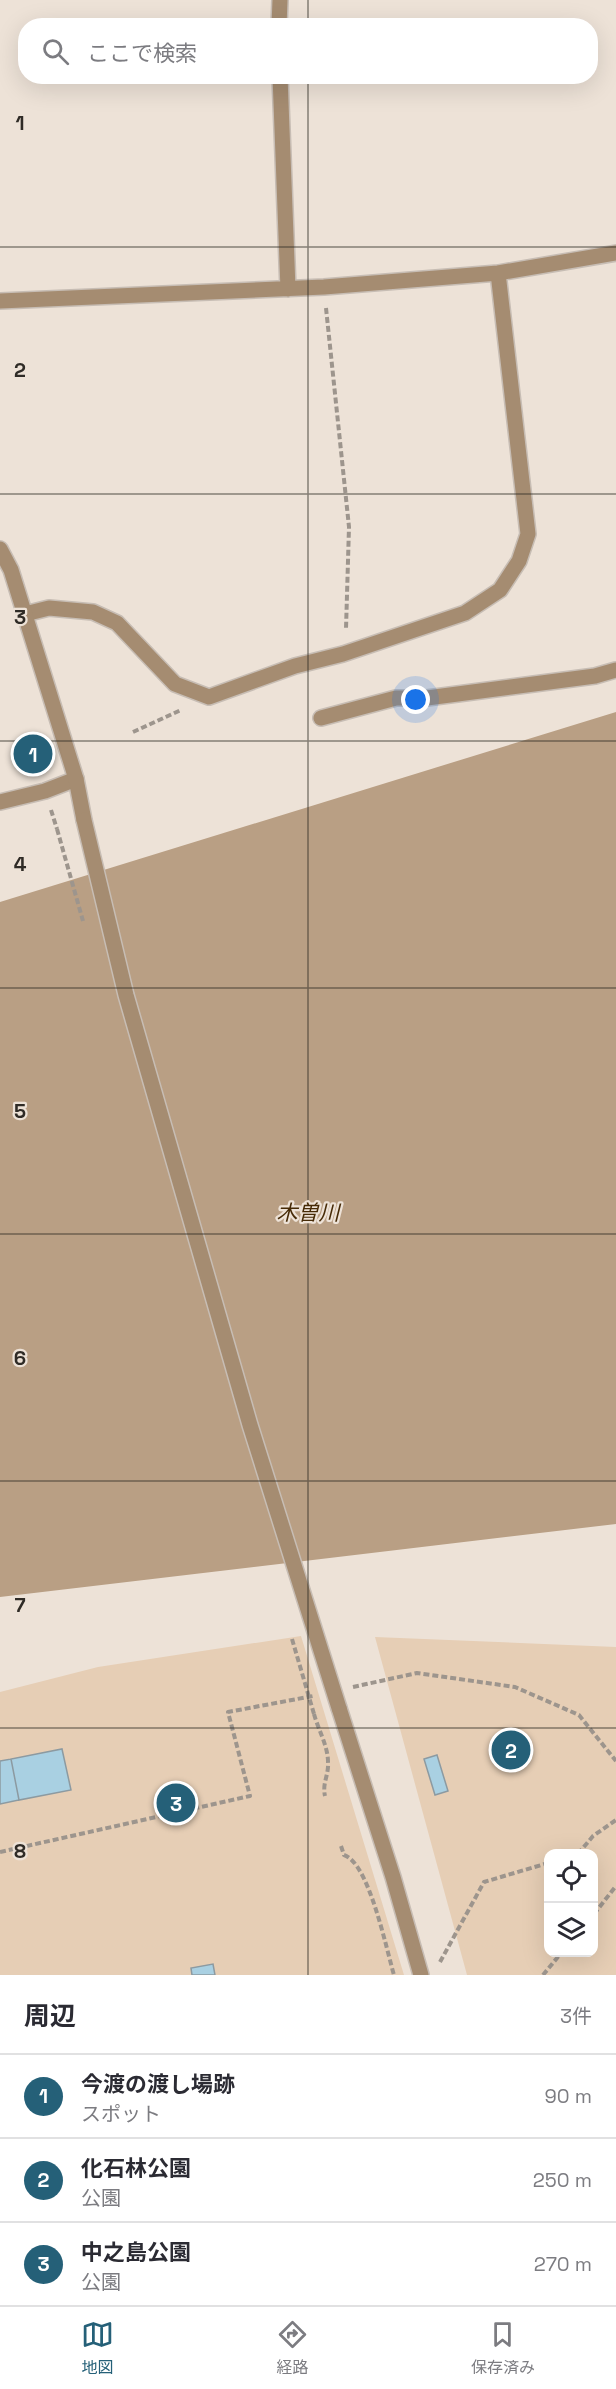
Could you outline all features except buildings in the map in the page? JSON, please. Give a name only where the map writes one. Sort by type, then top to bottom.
[{"type":"street","points":[[279,18],[280,0]]},
{"type":"street","points":[[280,84],[288,290]]},
{"type":"street","points":[[0,302],[288,290],[498,273],[616,253]]},
{"type":"street","points":[[25,614],[50,609],[93,612],[117,624],[175,684],[209,697],[295,666],[343,654],[465,613],[500,590],[519,561],[528,534],[498,273]]},
{"type":"street","points":[[0,549],[11,570],[76,780],[126,995],[250,1425],[393,1877],[421,1975]]},
{"type":"street","points":[[321,718],[396,698],[428,698],[573,679],[616,670]]},
{"type":"street","points":[[0,802],[45,791],[76,780]]},
{"type":"path","points":[[324,287],[349,526],[348,617],[343,654]]},
{"type":"path","points":[[133,732],[209,697]]},
{"type":"path","points":[[349,1688],[417,1673],[515,1687],[579,1715],[616,1761]]},
{"type":"path","points":[[0,1852],[250,1796],[228,1712],[315,1695]]},
{"type":"path","points":[[314,1714],[328,1760],[328,1774],[323,1787],[326,1796]]},
{"type":"path","points":[[582,1849],[593,1836],[616,1820]]},
{"type":"path","points":[[341,1846],[344,1855],[357,1863],[366,1879],[394,1975]]},
{"type":"path","points":[[439,1965],[484,1882],[544,1864]]},
{"type":"path","points":[[598,1909],[616,1886]]},
{"type":"path","points":[[543,1975],[559,1957]]},
{"type":"shaded area","points":[[301,1636],[404,1975],[0,1975],[0,1692],[98,1667]]},
{"type":"shaded area","points":[[375,1637],[616,1647],[616,1975],[467,1975]]},
{"type":"water","name":"木曽川","points":[[616,712],[616,1524],[0,1597],[0,902]]},
{"type":"place","name":"今渡の渡し場跡","points":[[33,754]]},
{"type":"place","name":"化石林公園","points":[[511,1750]]},
{"type":"place","name":"中之島公園","points":[[176,1803]]}]
